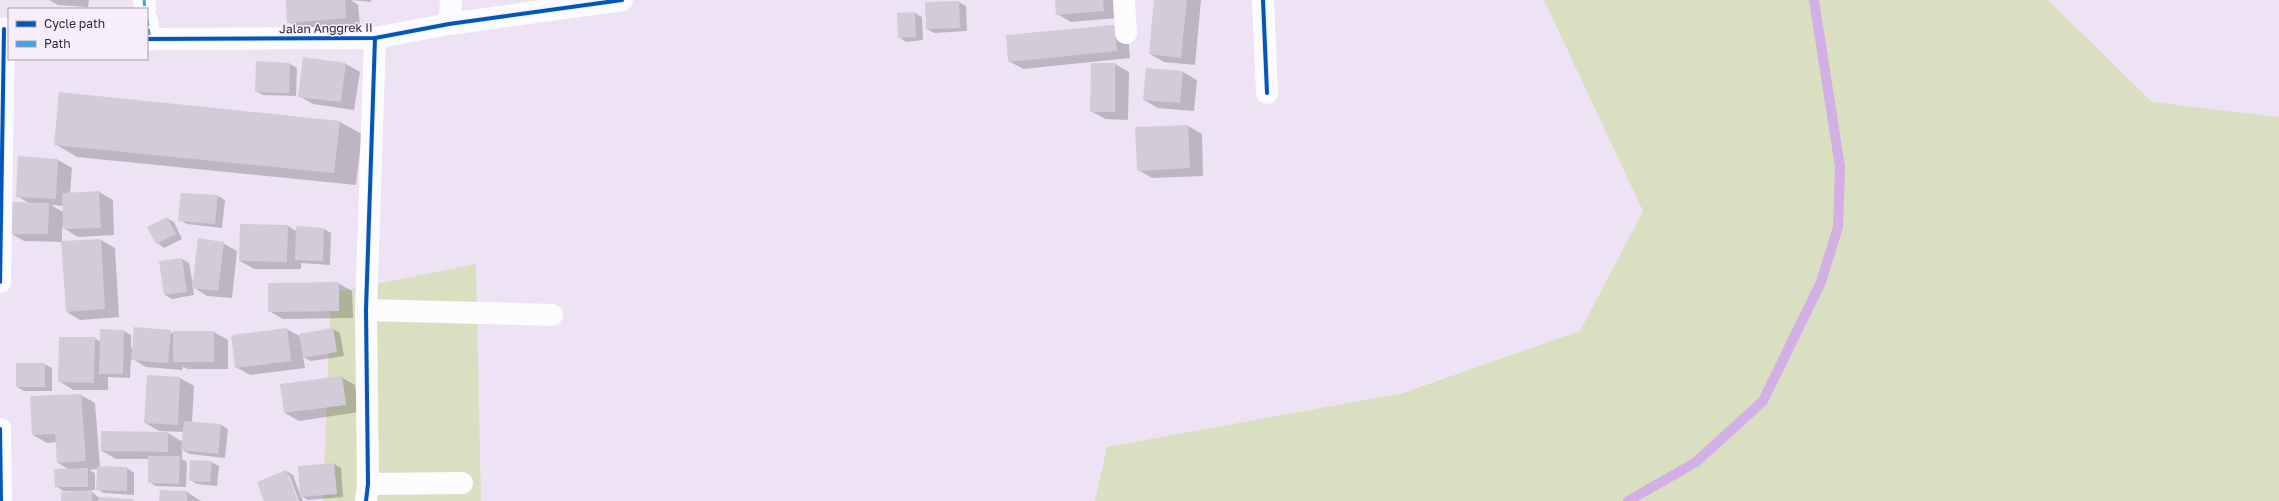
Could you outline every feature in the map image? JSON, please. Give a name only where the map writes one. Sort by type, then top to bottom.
[{"type":"street","points":[[448,24],[451,0]]},
{"type":"street","name":"Jalan Anggrek II","points":[[148,33],[375,38],[448,24],[622,0]]},
{"type":"street","points":[[1124,0],[1126,33]]},
{"type":"street","points":[[1264,0],[1267,93]]},
{"type":"street","points":[[0,282],[4,29]]},
{"type":"street","points":[[375,38],[366,310],[367,493],[462,483]]},
{"type":"street","points":[[366,310],[552,315]]},
{"type":"street","points":[[0,429],[1,501]]},
{"type":"green space","points":[[1544,0],[2048,0],[2152,102],[2279,117],[2279,501],[1095,501],[1107,447],[1403,393],[1580,331],[1643,211]]},
{"type":"green space","points":[[476,264],[481,501],[323,501],[331,293]]},
{"type":"building","points":[[286,0],[345,0],[346,18],[287,23]]},
{"type":"building","points":[[1055,0],[1103,0],[1104,11],[1056,15]]},
{"type":"building","points":[[1154,0],[1187,0],[1181,58],[1149,54]]},
{"type":"building","points":[[959,1],[960,28],[926,29],[925,2]]},
{"type":"building","points":[[915,12],[916,37],[898,38],[897,13]]},
{"type":"building","points":[[1114,25],[1117,51],[1008,62],[1006,35]]},
{"type":"building","points":[[303,57],[346,63],[341,102],[298,97]]},
{"type":"building","points":[[256,61],[290,63],[289,93],[255,92]]},
{"type":"building","points":[[1091,63],[1115,63],[1115,112],[1090,112]]},
{"type":"building","points":[[1146,68],[1183,71],[1180,103],[1143,100]]},
{"type":"building","points":[[59,92],[340,121],[334,173],[54,145]]},
{"type":"building","points":[[1188,125],[1190,168],[1137,171],[1135,127]]},
{"type":"building","points":[[18,156],[58,159],[56,199],[16,197]]},
{"type":"building","points":[[99,191],[101,228],[63,229],[62,193]]},
{"type":"building","points":[[181,193],[218,195],[215,224],[178,221]]},
{"type":"building","points":[[10,202],[49,203],[48,234],[9,234]]},
{"type":"building","points":[[167,217],[176,234],[156,244],[147,227]]},
{"type":"building","points":[[240,224],[288,225],[287,262],[239,261]]},
{"type":"building","points":[[296,226],[324,228],[323,261],[295,260]]},
{"type":"building","points":[[198,238],[224,242],[218,291],[192,288]]},
{"type":"building","points":[[101,239],[105,309],[66,312],[61,241]]},
{"type":"building","points":[[182,258],[187,292],[164,295],[159,261]]},
{"type":"building","points":[[339,282],[339,311],[268,312],[268,283]]},
{"type":"building","points":[[134,327],[171,330],[168,363],[131,360]]},
{"type":"building","points":[[287,328],[291,361],[235,368],[231,335]]},
{"type":"building","points":[[333,328],[337,352],[303,358],[299,334]]},
{"type":"building","points":[[100,329],[124,330],[123,374],[99,374]]},
{"type":"building","points":[[173,331],[214,331],[214,362],[173,362]]},
{"type":"building","points":[[59,337],[95,337],[94,383],[58,382]]},
{"type":"building","points":[[16,363],[45,363],[45,387],[16,387]]},
{"type":"building","points":[[147,375],[180,377],[178,425],[144,423]]},
{"type":"building","points":[[342,376],[346,405],[284,413],[280,384]]},
{"type":"building","points":[[81,394],[86,461],[57,463],[55,434],[32,435],[30,396]]},
{"type":"building","points":[[184,421],[221,424],[218,454],[181,450]]},
{"type":"building","points":[[101,431],[168,432],[168,452],[101,451]]},
{"type":"building","points":[[148,456],[180,456],[179,484],[148,483]]},
{"type":"building","points":[[190,460],[212,461],[210,482],[189,481]]},
{"type":"building","points":[[334,463],[337,494],[300,497],[298,466]]},
{"type":"building","points":[[97,466],[127,467],[127,491],[96,490]]},
{"type":"building","points":[[88,468],[88,487],[55,487],[54,469]]},
{"type":"building","points":[[286,470],[298,501],[264,501],[257,482]]},
{"type":"building","points":[[92,490],[92,501],[61,501],[61,492]]},
{"type":"building","points":[[160,490],[187,491],[187,501],[159,501]]},
{"type":"building","points":[[98,497],[133,499],[133,501],[98,501]]},
{"type":"waterway","points":[[1628,501],[1696,462],[1763,401],[1821,282],[1838,227],[1840,167],[1814,0]]},
{"type":"marked path","points":[[144,0],[145,8]]},
{"type":"marked path","points":[[148,27],[150,40]]},
{"type":"cycle path","points":[[148,39],[375,38],[449,24],[622,0]]},
{"type":"cycle path","points":[[1263,0],[1267,93]]},
{"type":"cycle path","points":[[0,282],[4,29]]},
{"type":"cycle path","points":[[366,501],[368,484],[366,310],[375,38]]},
{"type":"cycle path","points":[[0,429],[1,501]]}]
